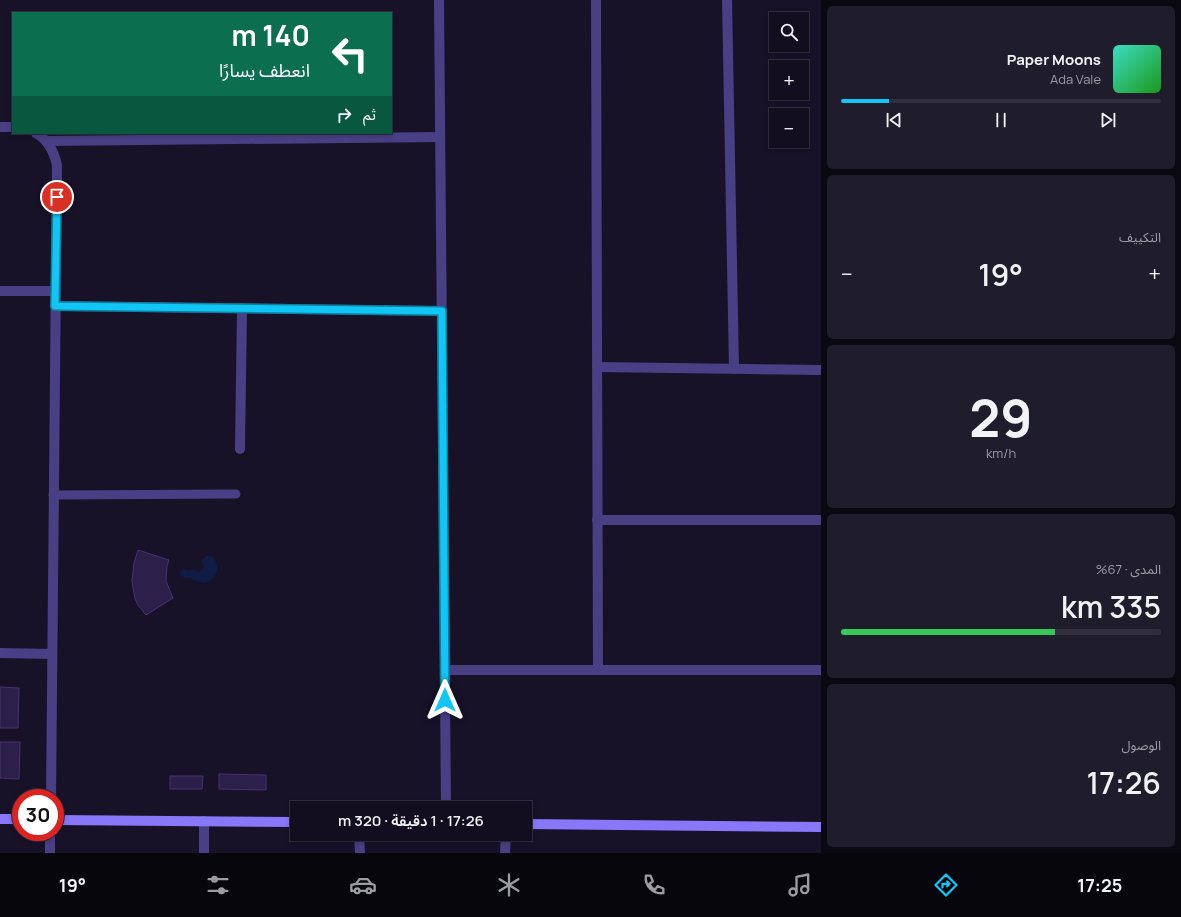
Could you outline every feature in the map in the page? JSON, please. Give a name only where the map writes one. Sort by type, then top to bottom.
[{"type":"street","points":[[439,0],[446,801]]},
{"type":"street","points":[[596,0],[598,669]]},
{"type":"street","points":[[727,0],[734,369]]},
{"type":"street","points":[[0,127],[12,127]]},
{"type":"street","points":[[37,134],[52,148],[57,165],[51,789]]},
{"type":"street","points":[[46,141],[440,137]]},
{"type":"street","points":[[0,291],[55,292]]},
{"type":"street","points":[[55,306],[442,311]]},
{"type":"street","points":[[240,449],[242,308]]},
{"type":"street","points":[[597,368],[821,370]]},
{"type":"street","points":[[597,520],[821,520]]},
{"type":"street","points":[[0,653],[52,654]]},
{"type":"street","points":[[445,670],[821,670]]},
{"type":"street","points":[[0,819],[12,819]]},
{"type":"street","points":[[64,820],[290,822]]},
{"type":"street","points":[[204,821],[204,853]]},
{"type":"street","points":[[532,824],[821,827]]},
{"type":"street","points":[[50,841],[50,853]]},
{"type":"street","points":[[359,841],[360,853]]},
{"type":"street","points":[[505,853],[506,841]]},
{"type":"lane","points":[[54,495],[236,494]]},
{"type":"water","points":[[207,556],[211,556],[215,560],[218,568],[212,580],[203,583],[189,577],[186,578],[181,576],[180,574],[182,570],[185,569],[188,571],[193,569],[198,572],[203,570],[204,566],[201,561]]},
{"type":"building","points":[[138,550],[169,560],[166,581],[173,598],[146,615],[135,599],[132,581],[134,563]]},
{"type":"building","points":[[0,687],[19,688],[18,728],[0,728]]},
{"type":"building","points":[[0,742],[20,742],[19,779],[0,778]]},
{"type":"building","points":[[219,774],[266,775],[266,790],[219,789]]},
{"type":"building","points":[[170,776],[203,776],[202,789],[170,789]]},
{"type":"route","points":[[57,197],[55,306],[442,311],[445,700]]}]
